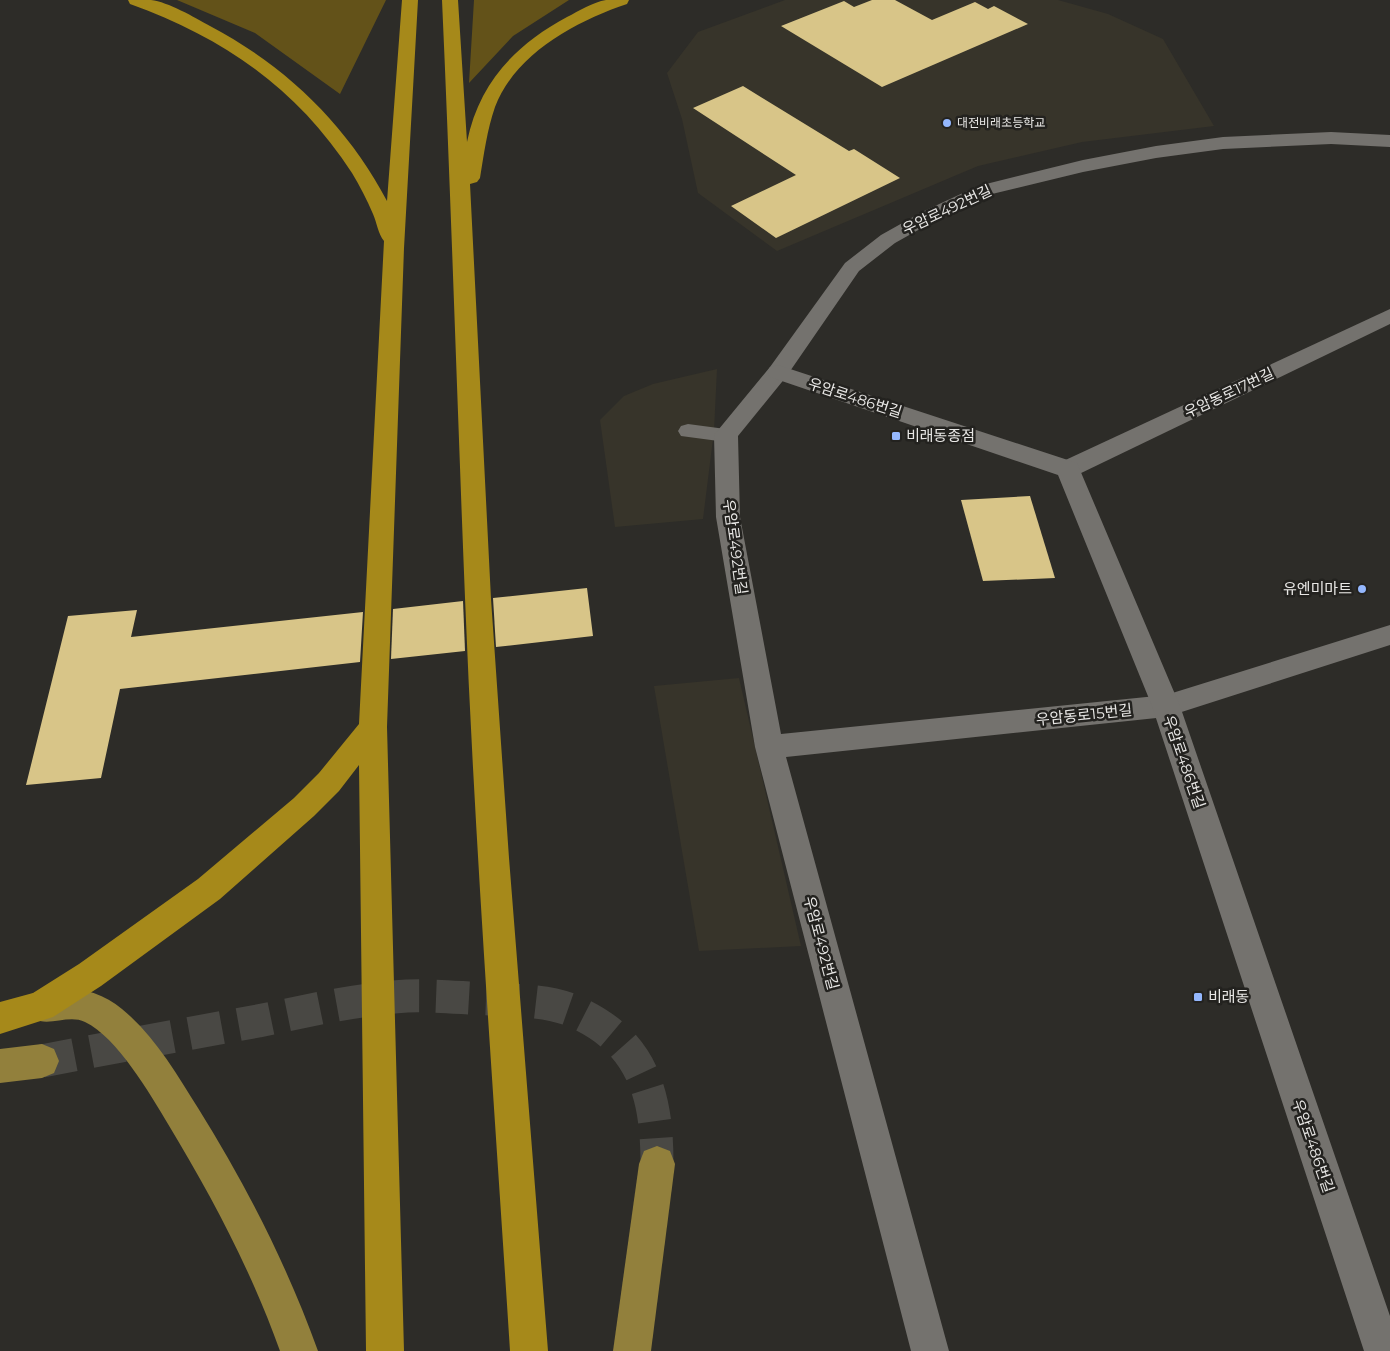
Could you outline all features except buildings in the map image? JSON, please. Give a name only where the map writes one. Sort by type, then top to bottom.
[{"type":"highway","points":[[136,0],[168,12],[240,50],[262,64],[294,91],[327,127],[358,167],[381,210],[394,248]]},
{"type":"highway","points":[[385,1351],[373,727],[394,248],[410,0]]},
{"type":"highway","points":[[450,0],[462,214],[478,599],[482,626],[495,868],[528,1351]]},
{"type":"highway","points":[[462,214],[483,116],[490,97],[498,84],[527,53],[558,31],[596,9],[620,0]]},
{"type":"highway","points":[[0,1018],[41,1006],[90,975],[176,914],[248,857],[304,807],[329,782],[373,727]]},
{"type":"main road","points":[[41,1006],[65,1003],[81,1005],[95,1010],[109,1020],[148,1062],[198,1139],[249,1232],[299,1351]]},
{"type":"main road","points":[[0,1066],[42,1061]]},
{"type":"main road","points":[[632,1351],[657,1164]]},
{"type":"street","name":"우암로492번길","points":[[930,1351],[769,748],[728,516],[726,435],[778,372],[852,267],[888,239],[928,216],[985,190],[1083,166],[1156,152],[1223,143],[1331,138],[1390,141]]},
{"type":"street","name":"우암동로17번길","points":[[1068,469],[1390,316]]},
{"type":"street","name":"우암로486번길","points":[[778,372],[1068,469],[1166,706],[1382,1351]]},
{"type":"street","name":"우암동로15번길","points":[[769,748],[1166,706],[1390,635]]},
{"type":"lane","points":[[688,431],[726,435]]},
{"type":"shaded area","points":[[177,0],[386,0],[340,94],[255,33]]},
{"type":"shaded area","points":[[474,0],[569,0],[513,36],[469,83]]},
{"type":"shaded area","name":"대전비래초등학교","points":[[785,0],[1058,0],[1108,14],[1163,39],[1214,126],[1082,142],[978,166],[777,251],[698,193],[682,119],[667,73],[698,32]]},
{"type":"shaded area","points":[[717,369],[714,431],[703,519],[615,527],[600,420],[624,396],[653,384]]},
{"type":"shaded area","points":[[739,678],[801,946],[699,951],[654,686]]},
{"type":"tunnel","points":[[42,1061],[370,1000],[407,996],[438,996],[549,1004],[571,1010],[603,1028],[620,1042],[633,1059],[643,1077],[650,1097],[654,1118],[657,1164]]},
{"type":"place","name":"대전비래초등학교","points":[[947,123]]},
{"type":"place","name":"비래동종점","points":[[896,436]]},
{"type":"place","name":"유엔미마트","points":[[1362,589]]},
{"type":"place","name":"비래동","points":[[1198,997]]}]
